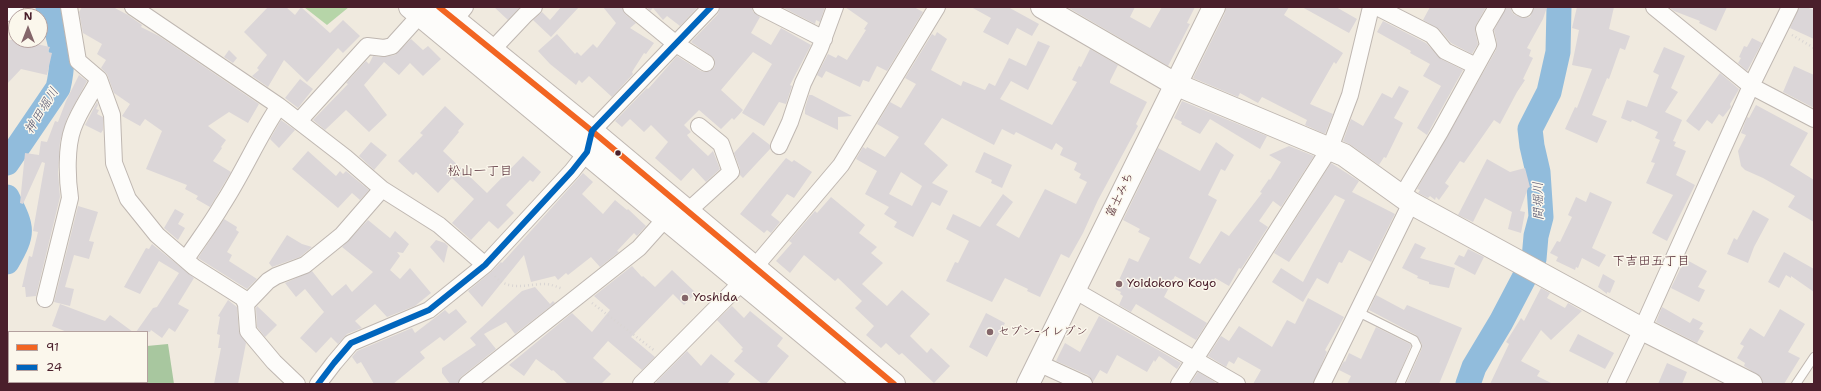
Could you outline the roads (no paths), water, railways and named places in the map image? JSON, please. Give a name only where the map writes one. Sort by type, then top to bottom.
[{"type":"main road","points":[[7,10],[12,7]]},
{"type":"main road","points":[[1042,7],[1175,84],[1344,155],[1406,200],[1642,329],[1751,384]]},
{"type":"main road","name":"富士みち","points":[[1028,384],[1214,7]]},
{"type":"main road","points":[[439,15],[492,51],[592,131],[688,211],[748,274],[865,384]]},
{"type":"main road","points":[[439,15],[587,152],[665,219],[748,274],[894,384]]},
{"type":"street","points":[[69,7],[78,61],[99,79],[112,115],[114,163],[128,198],[157,235],[186,259],[243,298],[246,304],[248,331],[274,362],[297,384]]},
{"type":"street","points":[[133,7],[279,106],[345,156],[382,189],[439,225],[485,265]]},
{"type":"street","points":[[492,51],[534,7]]},
{"type":"street","points":[[631,7],[676,44],[706,64]]},
{"type":"street","points":[[318,384],[334,362],[351,343],[429,310],[485,265],[572,171],[587,152],[592,131],[711,7]]},
{"type":"street","points":[[761,7],[824,39]]},
{"type":"street","points":[[779,146],[790,122],[803,83],[824,39],[835,7]]},
{"type":"street","points":[[641,384],[748,274],[842,165],[937,7]]},
{"type":"street","points":[[1179,384],[1330,148],[1350,95],[1371,7]]},
{"type":"street","points":[[1377,7],[1432,35],[1445,51],[1476,66]]},
{"type":"street","points":[[1322,384],[1358,312],[1406,200],[1440,132],[1488,45],[1484,29],[1497,7]]},
{"type":"street","points":[[1520,7],[1524,9],[1525,7]]},
{"type":"street","points":[[1654,7],[1752,86],[1814,119]]},
{"type":"street","points":[[1616,384],[1752,86],[1790,7]]},
{"type":"street","points":[[299,121],[367,46],[384,48],[392,46],[439,15]]},
{"type":"street","points":[[45,299],[70,198],[68,184],[69,152],[72,129],[99,79]]},
{"type":"street","points":[[186,259],[222,205],[255,147],[262,130],[279,106]]},
{"type":"street","points":[[688,211],[731,172],[721,144],[699,126]]},
{"type":"street","points":[[246,304],[276,276],[304,265],[342,235],[382,189]]},
{"type":"street","points":[[467,384],[639,248],[665,219]]},
{"type":"street","points":[[1074,290],[1237,384]]},
{"type":"street","points":[[1038,363],[1084,384]]},
{"type":"lane","points":[[1358,312],[1414,340],[1416,346],[1400,384]]},
{"type":"lane","points":[[1796,384],[1814,357]]},
{"type":"waterway","name":"神田堀川","points":[[7,163],[58,88],[62,66],[62,56],[59,37],[48,7]]},
{"type":"waterway","name":"間堀川","points":[[1468,384],[1474,367],[1501,322],[1534,259],[1536,236],[1541,217],[1538,172],[1530,129],[1549,92],[1558,52],[1559,7]]},
{"type":"waterway","name":"神田堀川","points":[[7,197],[16,216],[19,230],[17,243],[7,262]]},
{"type":"place","name":"Yoidokoro Koyo","points":[[1119,284]]},
{"type":"place","name":"Yoshida","points":[[685,298]]},
{"type":"place","name":"セブン-イレブン","points":[[990,332]]},
{"type":"district","name":"松山一丁目","points":[[480,172]]},
{"type":"district","name":"下吉田五丁目","points":[[1651,262]]}]
